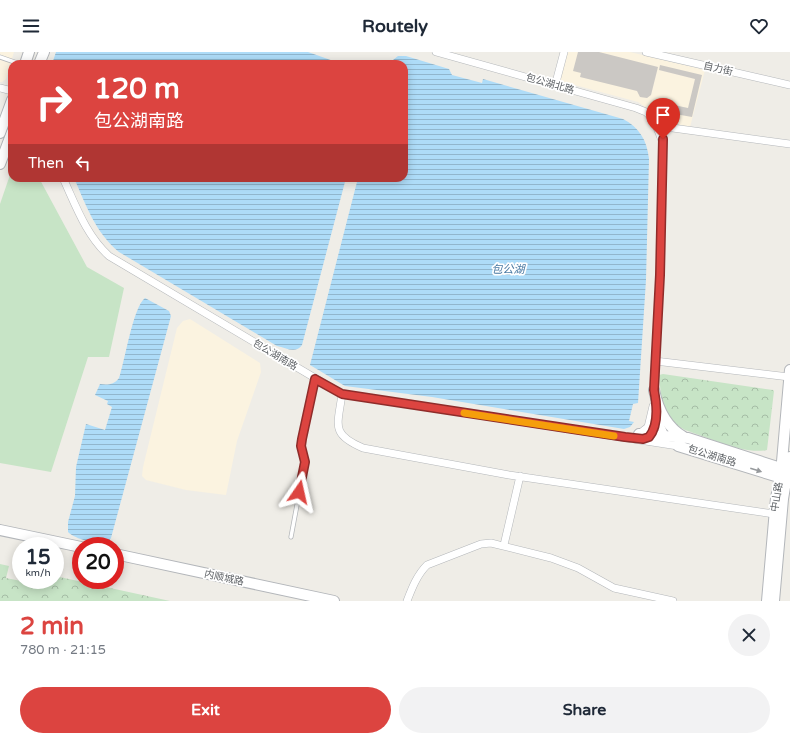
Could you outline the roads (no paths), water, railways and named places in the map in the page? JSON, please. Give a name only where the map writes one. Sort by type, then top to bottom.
[{"type":"street","name":"包公湖北路","points":[[436,52],[636,108],[649,114],[658,126]]},
{"type":"street","points":[[555,86],[564,52]]},
{"type":"street","name":"自力街","points":[[646,52],[790,85]]},
{"type":"street","points":[[0,133],[3,118],[8,108]]},
{"type":"street","points":[[644,436],[654,426],[654,361],[660,275],[663,143],[658,126],[790,144]]},
{"type":"street","points":[[0,164],[8,143]]},
{"type":"street","name":"包公湖南路","points":[[65,182],[88,231],[99,247],[109,256],[342,394],[625,437],[665,436],[688,438]]},
{"type":"street","points":[[654,361],[790,374]]},
{"type":"street","name":"中山路","points":[[774,601],[786,475],[790,374]]},
{"type":"street","points":[[342,394],[338,424],[342,436],[348,441],[363,448],[520,476],[774,514]]},
{"type":"street","points":[[655,401],[665,436],[672,443],[678,446]]},
{"type":"street","points":[[644,436],[655,401]]},
{"type":"street","name":"包公湖南路","points":[[655,401],[661,413],[673,430],[688,438],[786,475]]},
{"type":"street","name":"包公湖南路","points":[[644,436],[786,475]]},
{"type":"street","name":"中山路","points":[[767,601],[774,514],[790,457]]},
{"type":"street","points":[[504,545],[520,476]]},
{"type":"street","points":[[0,530],[72,545]]},
{"type":"street","points":[[408,601],[413,585],[417,582],[421,571],[426,565],[481,544],[491,543],[504,545],[551,558],[578,568],[614,588],[673,601]]},
{"type":"street","name":"内顺城路","points":[[124,556],[334,601]]},
{"type":"lane","points":[[291,537],[305,462],[301,446],[302,439],[315,379]]},
{"type":"water","points":[[56,52],[308,52],[331,60],[53,60]]},
{"type":"water","name":"包公湖","points":[[398,56],[406,56],[449,69],[452,75],[482,83],[483,79],[623,119],[638,130],[644,140],[649,159],[646,280],[638,403],[633,404],[629,421],[634,422],[630,427],[624,429],[432,397],[345,386],[310,365],[357,182],[408,182],[408,60],[393,60]]},
{"type":"water","points":[[76,182],[345,182],[302,345],[300,348],[294,350],[277,346],[119,252],[97,227]]},
{"type":"water","points":[[145,298],[169,311],[171,316],[111,537],[76,537],[68,532],[68,522],[75,496],[76,467],[86,424],[105,430],[112,407],[107,404],[108,401],[95,395],[100,384],[110,384],[119,378],[133,323],[141,303]]}]
